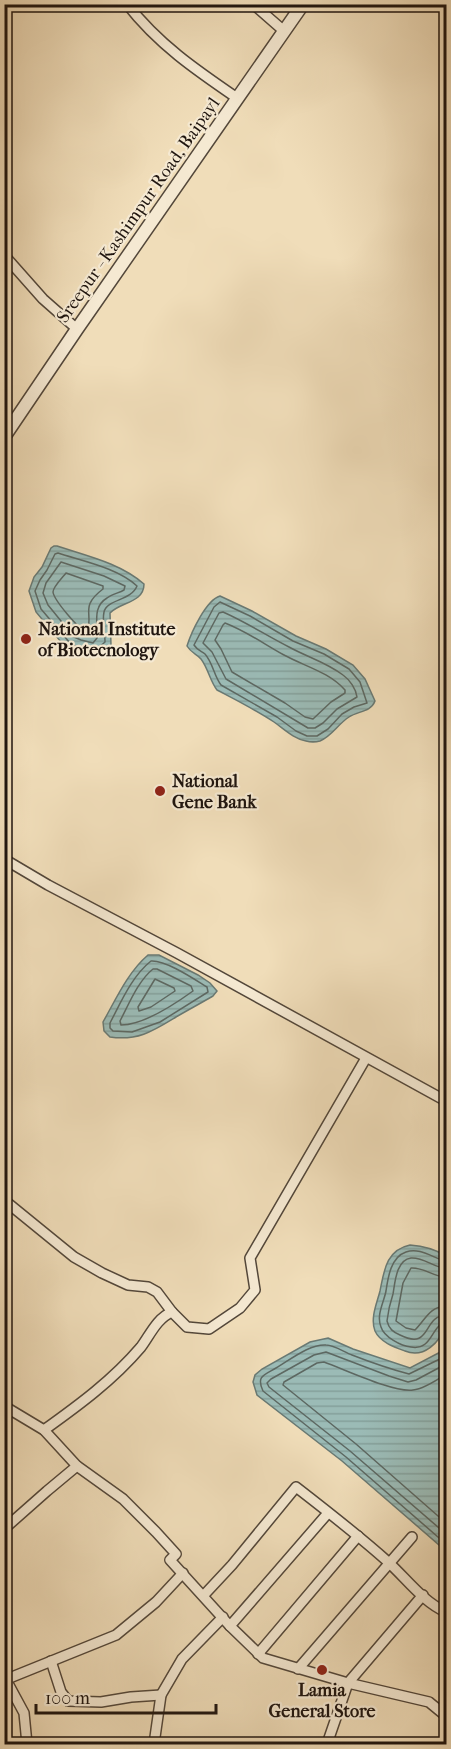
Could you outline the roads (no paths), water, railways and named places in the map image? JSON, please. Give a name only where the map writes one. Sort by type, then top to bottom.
[{"type":"street","points":[[127,4],[136,16],[176,55],[237,98]]},
{"type":"street","points":[[253,4],[284,31]]},
{"type":"street","name":"Sreepur - Kashimpur Road, Baipayl","points":[[4,437],[303,4]]},
{"type":"street","points":[[4,255],[43,299],[77,329]]},
{"type":"street","points":[[4,859],[447,1101]]},
{"type":"street","points":[[4,1200],[74,1257],[102,1274],[128,1285],[148,1287],[157,1292],[172,1312],[188,1327],[209,1329],[240,1308],[255,1290],[250,1258],[366,1058]]},
{"type":"street","points":[[44,1430],[110,1381],[141,1347],[164,1315],[172,1312]]},
{"type":"street","points":[[4,1406],[44,1430],[77,1466],[123,1499],[176,1554],[170,1560],[263,1659],[348,1683],[429,1702],[447,1716]]},
{"type":"street","points":[[4,1529],[77,1466]]},
{"type":"street","points":[[204,1595],[232,1566],[296,1487],[358,1536],[435,1607],[447,1612]]},
{"type":"street","points":[[230,1626],[328,1513]]},
{"type":"street","points":[[258,1653],[358,1536]]},
{"type":"street","points":[[298,1669],[412,1537]]},
{"type":"street","points":[[27,1744],[24,1713],[6,1678],[116,1635],[156,1602],[183,1573]]},
{"type":"street","points":[[327,1744],[348,1683],[423,1595]]},
{"type":"street","points":[[154,1744],[160,1695],[182,1659],[223,1617]]},
{"type":"street","points":[[51,1661],[61,1692],[68,1701],[101,1702],[160,1695]]},
{"type":"water","points":[[54,546],[114,565],[144,584],[143,590],[136,599],[110,613],[111,645],[98,656],[91,657],[66,648],[36,612],[29,591],[34,577]]},
{"type":"water","points":[[220,596],[353,665],[365,679],[375,701],[373,705],[349,717],[324,739],[309,742],[293,736],[260,713],[217,690],[201,659],[187,646],[204,610]]},
{"type":"water","points":[[148,955],[159,955],[198,975],[217,991],[213,996],[152,1031],[129,1038],[110,1037],[104,1031],[103,1022],[128,978]]},
{"type":"water","points":[[410,1245],[429,1248],[446,1256],[447,1323],[435,1343],[419,1353],[405,1351],[384,1341],[377,1335],[373,1321],[388,1262],[396,1251]]},
{"type":"water","points":[[5,1264],[9,1268],[11,1285],[5,1301]]},
{"type":"water","points":[[328,1338],[410,1368],[446,1349],[446,1551],[342,1461],[257,1395],[253,1382],[255,1375],[262,1369],[310,1342]]},
{"type":"place","name":"National Institute of Biotecnology","points":[[26,639]]},
{"type":"place","name":"National Gene Bank","points":[[160,791]]},
{"type":"place","name":"Lamia General Store","points":[[322,1670]]}]
